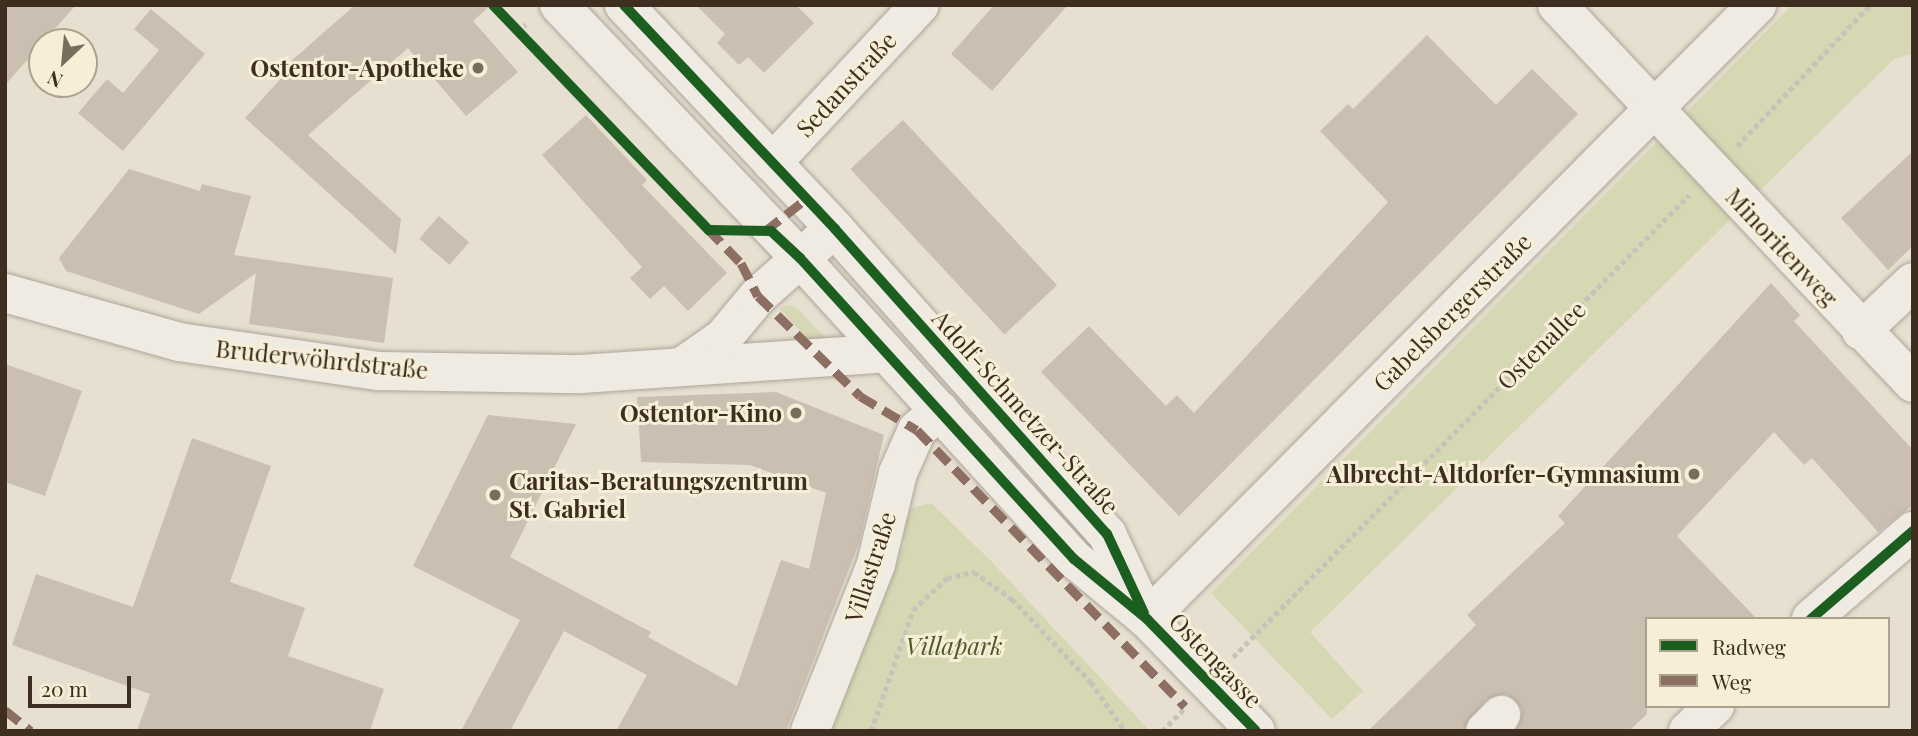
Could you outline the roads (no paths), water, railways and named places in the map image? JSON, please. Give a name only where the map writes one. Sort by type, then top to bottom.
[{"type":"street","points":[[558,5],[800,258],[1074,559],[1147,619]]},
{"type":"street","name":"Adolf-Schmetzer-Straße","points":[[624,5],[835,229],[1107,534],[1147,619]]},
{"type":"street","name":"Sedanstraße","points":[[772,163],[920,5]]},
{"type":"street","name":"Minoritenweg","points":[[1557,5],[1861,331],[1913,383]]},
{"type":"street","name":"Gabelsbergerstraße","points":[[1147,619],[1757,5]]},
{"type":"street","name":"Bruderwöhrdstraße","points":[[687,363],[723,338],[800,258],[835,229]]},
{"type":"street","points":[[1861,331],[1913,282]]},
{"type":"street","name":"Bruderwöhrdstraße","points":[[5,293],[179,342],[379,371],[582,374],[687,363],[886,354]]},
{"type":"street","name":"Villastraße","points":[[810,731],[876,564],[898,473],[917,430],[940,410]]},
{"type":"street","points":[[1813,617],[1913,531]]},
{"type":"street","name":"Ostengasse","points":[[1147,619],[1256,731]]},
{"type":"street","points":[[1688,731],[1713,708]]},
{"type":"place","name":"Ostentor-Apotheke","points":[[478,68]]},
{"type":"place","name":"Ostentor-Kino","points":[[796,413]]},
{"type":"place","name":"Albrecht-Altdorfer-Gymnasium","points":[[1694,474]]},
{"type":"place","name":"Caritas-Beratungszentrum St. Gabriel","points":[[495,495]]},
{"type":"park label","name":"Villapark","points":[[954,646]]}]
